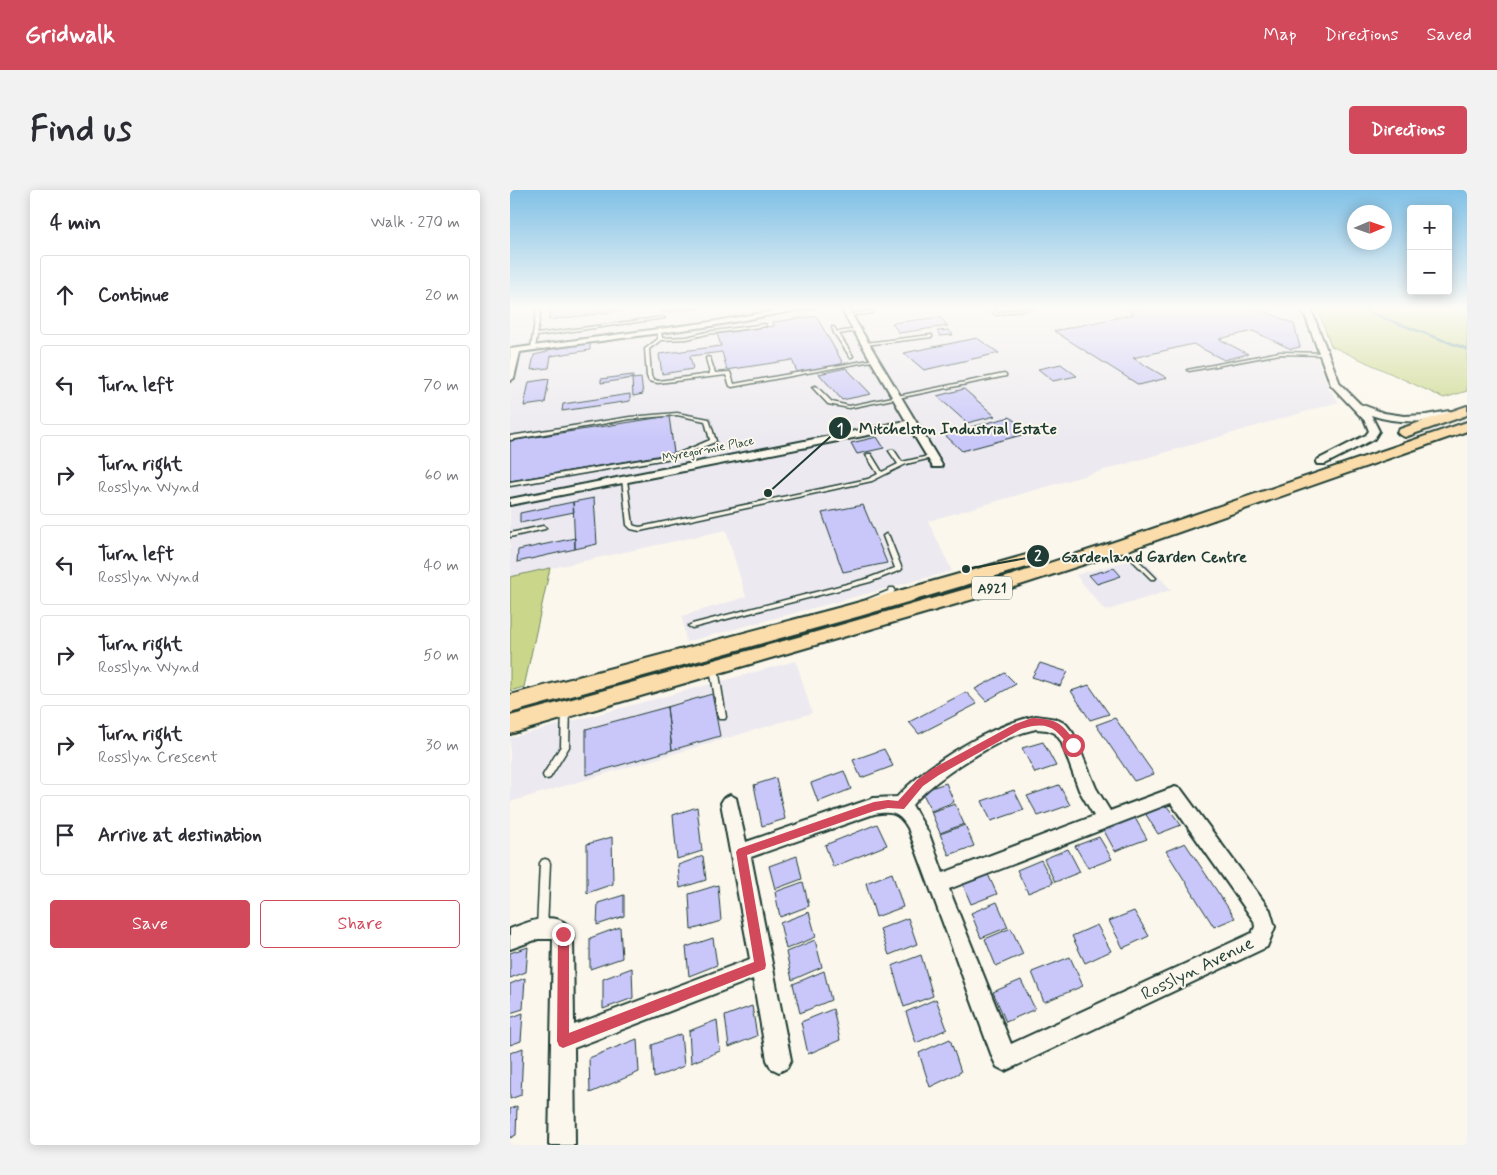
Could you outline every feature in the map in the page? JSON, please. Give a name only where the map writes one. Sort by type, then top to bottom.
[{"type":"main road","name":"A921","points":[[510,704],[860,609],[1031,560],[1137,526],[1467,409]]},
{"type":"main road","name":"A921","points":[[510,725],[1001,585],[1121,546],[1467,426]]},
{"type":"street","points":[[510,378],[513,352]]},
{"type":"street","points":[[870,352],[935,461]]},
{"type":"street","points":[[1321,462],[1372,434],[1374,431],[1370,420],[1336,385],[1324,354]]},
{"type":"street","points":[[1354,404],[1382,416],[1403,420],[1426,419],[1467,409]]},
{"type":"street","name":"Myregormie Place","points":[[510,502],[912,422]]},
{"type":"street","points":[[741,852],[874,806],[888,804],[900,806],[907,811],[916,826],[937,884],[1106,820],[1088,791],[1073,745],[1067,734],[1059,727],[1048,722],[1032,722],[1018,726],[936,772],[920,783],[900,806]]},
{"type":"street","name":"Rosslyn Avenue","points":[[937,884],[1004,1059],[1260,940],[1265,927],[1263,917],[1175,794],[1106,820]]},
{"type":"street","points":[[730,803],[737,843],[741,852],[779,1060]]},
{"type":"street","points":[[510,939],[542,928],[558,928],[563,934],[562,1145]]},
{"type":"street","points":[[563,1041],[761,965]]},
{"type":"lane","points":[[647,352],[651,380],[668,382],[728,373],[732,386],[875,360]]},
{"type":"lane","points":[[848,352],[851,356]]},
{"type":"lane","points":[[1189,370],[1280,353],[1324,354]]},
{"type":"lane","points":[[708,358],[713,375]]},
{"type":"lane","points":[[814,387],[830,404],[849,407],[1004,375]]},
{"type":"lane","points":[[510,438],[630,418],[677,414],[707,420],[713,441],[678,455],[510,484]]},
{"type":"lane","points":[[892,451],[902,464]]},
{"type":"lane","points":[[869,455],[881,475]]},
{"type":"lane","points":[[624,480],[630,526],[640,529],[870,480],[902,464],[935,461]]},
{"type":"lane","points":[[510,535],[542,528]]},
{"type":"lane","points":[[692,626],[886,575],[900,569],[886,536]]},
{"type":"lane","points":[[1121,546],[1154,578]]},
{"type":"lane","points":[[886,575],[892,590],[900,595],[911,594]]},
{"type":"lane","points":[[860,609],[874,598],[890,593],[892,590]]},
{"type":"lane","points":[[714,668],[722,717]]},
{"type":"lane","points":[[547,774],[565,747],[566,709]]},
{"type":"lane","points":[[542,928],[546,863]]},
{"type":"shaded area","points":[[510,352],[1315,352],[1329,389],[1339,402],[928,521],[952,571],[686,642],[682,616],[746,597],[726,530],[510,577]]},
{"type":"shaded area","points":[[1141,557],[1171,590],[1105,611],[1076,575]]},
{"type":"shaded area","points":[[796,661],[812,713],[510,802],[510,738]]},
{"type":"green space","points":[[1343,352],[1467,352],[1467,391],[1444,398]]},
{"type":"green space","points":[[550,568],[524,687],[510,691],[510,577]]},
{"type":"building","points":[[580,352],[551,356],[549,368],[531,370],[534,355]]},
{"type":"building","points":[[678,352],[836,352],[844,365],[797,372],[792,360],[727,370],[722,352],[690,356],[693,369],[662,374],[659,354]]},
{"type":"building","points":[[997,352],[999,353],[924,370],[904,353]]},
{"type":"building","points":[[1086,352],[1161,352],[1133,358],[1167,378],[1139,385]]},
{"type":"building","points":[[1208,352],[1243,352],[1248,354],[1224,360]]},
{"type":"building","points":[[1061,364],[1077,376],[1053,381],[1038,369]]},
{"type":"building","points":[[846,368],[871,394],[842,400],[819,374]]},
{"type":"building","points":[[633,375],[633,378],[601,383],[601,379]]},
{"type":"building","points":[[641,378],[643,394],[633,396],[632,379]]},
{"type":"building","points":[[549,379],[545,403],[524,406],[529,382]]},
{"type":"building","points":[[964,389],[995,416],[967,423],[937,396]]},
{"type":"building","points":[[630,394],[630,401],[562,411],[563,404]]},
{"type":"building","points":[[669,416],[674,453],[510,481],[510,441]]},
{"type":"building","points":[[1010,417],[1029,433],[962,451],[944,434]]},
{"type":"building","points":[[877,437],[884,448],[857,454],[851,443]]},
{"type":"building","points":[[594,498],[597,544],[575,549],[573,502]]},
{"type":"building","points":[[573,502],[574,512],[520,523],[520,513]]},
{"type":"building","points":[[863,505],[887,563],[843,572],[822,513]]},
{"type":"building","points":[[575,538],[575,549],[517,562],[518,550]]},
{"type":"building","points":[[1114,568],[1121,576],[1097,584],[1089,575]]},
{"type":"building","points":[[1040,663],[1068,672],[1060,686],[1032,677]]},
{"type":"building","points":[[1005,673],[1016,684],[986,701],[975,689]]},
{"type":"building","points":[[1089,685],[1109,714],[1090,720],[1071,691]]},
{"type":"building","points":[[966,692],[977,704],[919,734],[909,722]]},
{"type":"building","points":[[712,694],[720,736],[672,750],[667,707]]},
{"type":"building","points":[[667,707],[672,750],[586,775],[586,729]]},
{"type":"building","points":[[1115,718],[1154,774],[1134,781],[1096,725]]},
{"type":"building","points":[[1043,742],[1056,766],[1035,773],[1022,748]]},
{"type":"building","points":[[884,749],[893,766],[861,778],[853,760]]},
{"type":"building","points":[[844,771],[851,789],[818,802],[811,783]]},
{"type":"building","points":[[776,778],[785,819],[762,826],[754,785]]},
{"type":"building","points":[[946,783],[954,802],[931,811],[922,791]]},
{"type":"building","points":[[1059,785],[1070,805],[1038,816],[1027,796]]},
{"type":"building","points":[[1014,790],[1024,810],[991,821],[982,801]]},
{"type":"building","points":[[955,804],[964,824],[940,833],[931,812]]},
{"type":"building","points":[[1166,805],[1181,825],[1158,834],[1145,813]]},
{"type":"building","points":[[697,807],[702,851],[677,859],[673,815]]},
{"type":"building","points":[[1135,818],[1147,839],[1115,851],[1103,829]]},
{"type":"building","points":[[877,824],[887,845],[833,867],[825,845]]},
{"type":"building","points":[[965,825],[974,846],[949,855],[940,834]]},
{"type":"building","points":[[612,837],[613,884],[587,893],[587,844]]},
{"type":"building","points":[[1099,837],[1112,859],[1088,868],[1075,846]]},
{"type":"building","points":[[1185,843],[1235,918],[1214,927],[1166,851]]},
{"type":"building","points":[[1068,849],[1080,872],[1055,882],[1044,859]]},
{"type":"building","points":[[703,856],[706,880],[680,888],[678,865]]},
{"type":"building","points":[[797,856],[802,879],[775,889],[769,866]]},
{"type":"building","points":[[1041,860],[1053,883],[1028,893],[1017,870]]},
{"type":"building","points":[[986,870],[997,894],[971,904],[961,880]]},
{"type":"building","points":[[892,873],[903,907],[876,917],[866,883]]},
{"type":"building","points":[[803,882],[809,906],[780,917],[775,892]]},
{"type":"building","points":[[718,885],[721,921],[691,930],[689,894]]},
{"type":"building","points":[[624,895],[624,916],[597,925],[598,903]]},
{"type":"building","points":[[997,902],[1008,927],[981,938],[971,913]]},
{"type":"building","points":[[1134,911],[1149,936],[1123,948],[1109,921]]},
{"type":"building","points":[[809,912],[816,937],[786,949],[780,923]]},
{"type":"building","points":[[908,918],[917,944],[889,955],[880,929]]},
{"type":"building","points":[[1097,925],[1111,951],[1085,963],[1072,936]]},
{"type":"building","points":[[620,927],[622,958],[590,969],[590,938]]},
{"type":"building","points":[[1011,928],[1023,954],[996,966],[985,939]]},
{"type":"building","points":[[713,938],[717,965],[689,976],[686,947]]},
{"type":"building","points":[[815,940],[822,967],[792,980],[786,952]]},
{"type":"building","points":[[528,947],[526,972],[510,978],[510,953]]},
{"type":"building","points":[[921,955],[933,996],[904,1007],[892,966]]},
{"type":"building","points":[[1070,957],[1083,986],[1044,1002],[1032,972]]},
{"type":"building","points":[[632,968],[633,998],[603,1009],[603,979]]},
{"type":"building","points":[[824,971],[831,1000],[800,1013],[793,984]]},
{"type":"building","points":[[525,978],[523,1009],[510,1013],[510,984]]},
{"type":"building","points":[[1021,980],[1035,1009],[1006,1022],[993,992]]},
{"type":"building","points":[[936,999],[947,1029],[916,1043],[906,1012]]},
{"type":"building","points":[[752,1006],[757,1036],[729,1047],[725,1016]]},
{"type":"building","points":[[833,1009],[840,1040],[808,1054],[801,1022]]},
{"type":"building","points":[[523,1013],[521,1041],[510,1045],[510,1018]]},
{"type":"building","points":[[717,1020],[720,1051],[691,1063],[689,1031]]},
{"type":"building","points":[[681,1034],[684,1066],[654,1078],[652,1045]]},
{"type":"building","points":[[637,1039],[639,1072],[590,1093],[589,1058]]},
{"type":"building","points":[[950,1039],[961,1072],[930,1087],[919,1053]]},
{"type":"building","points":[[523,1048],[521,1095],[510,1099],[510,1053]]},
{"type":"building","points":[[517,1106],[516,1135],[510,1138],[510,1109]]},
{"type":"place","name":"Mitchelston Industrial Estate","points":[[768,493]]},
{"type":"place","name":"Gardenland Garden Centre","points":[[966,569]]},
{"type":"route","points":[[563,934],[563,1041],[761,965],[741,852],[874,806],[888,804],[900,806],[920,783],[936,772],[1018,726],[1032,722],[1048,722],[1059,727],[1067,734],[1073,745]]}]
